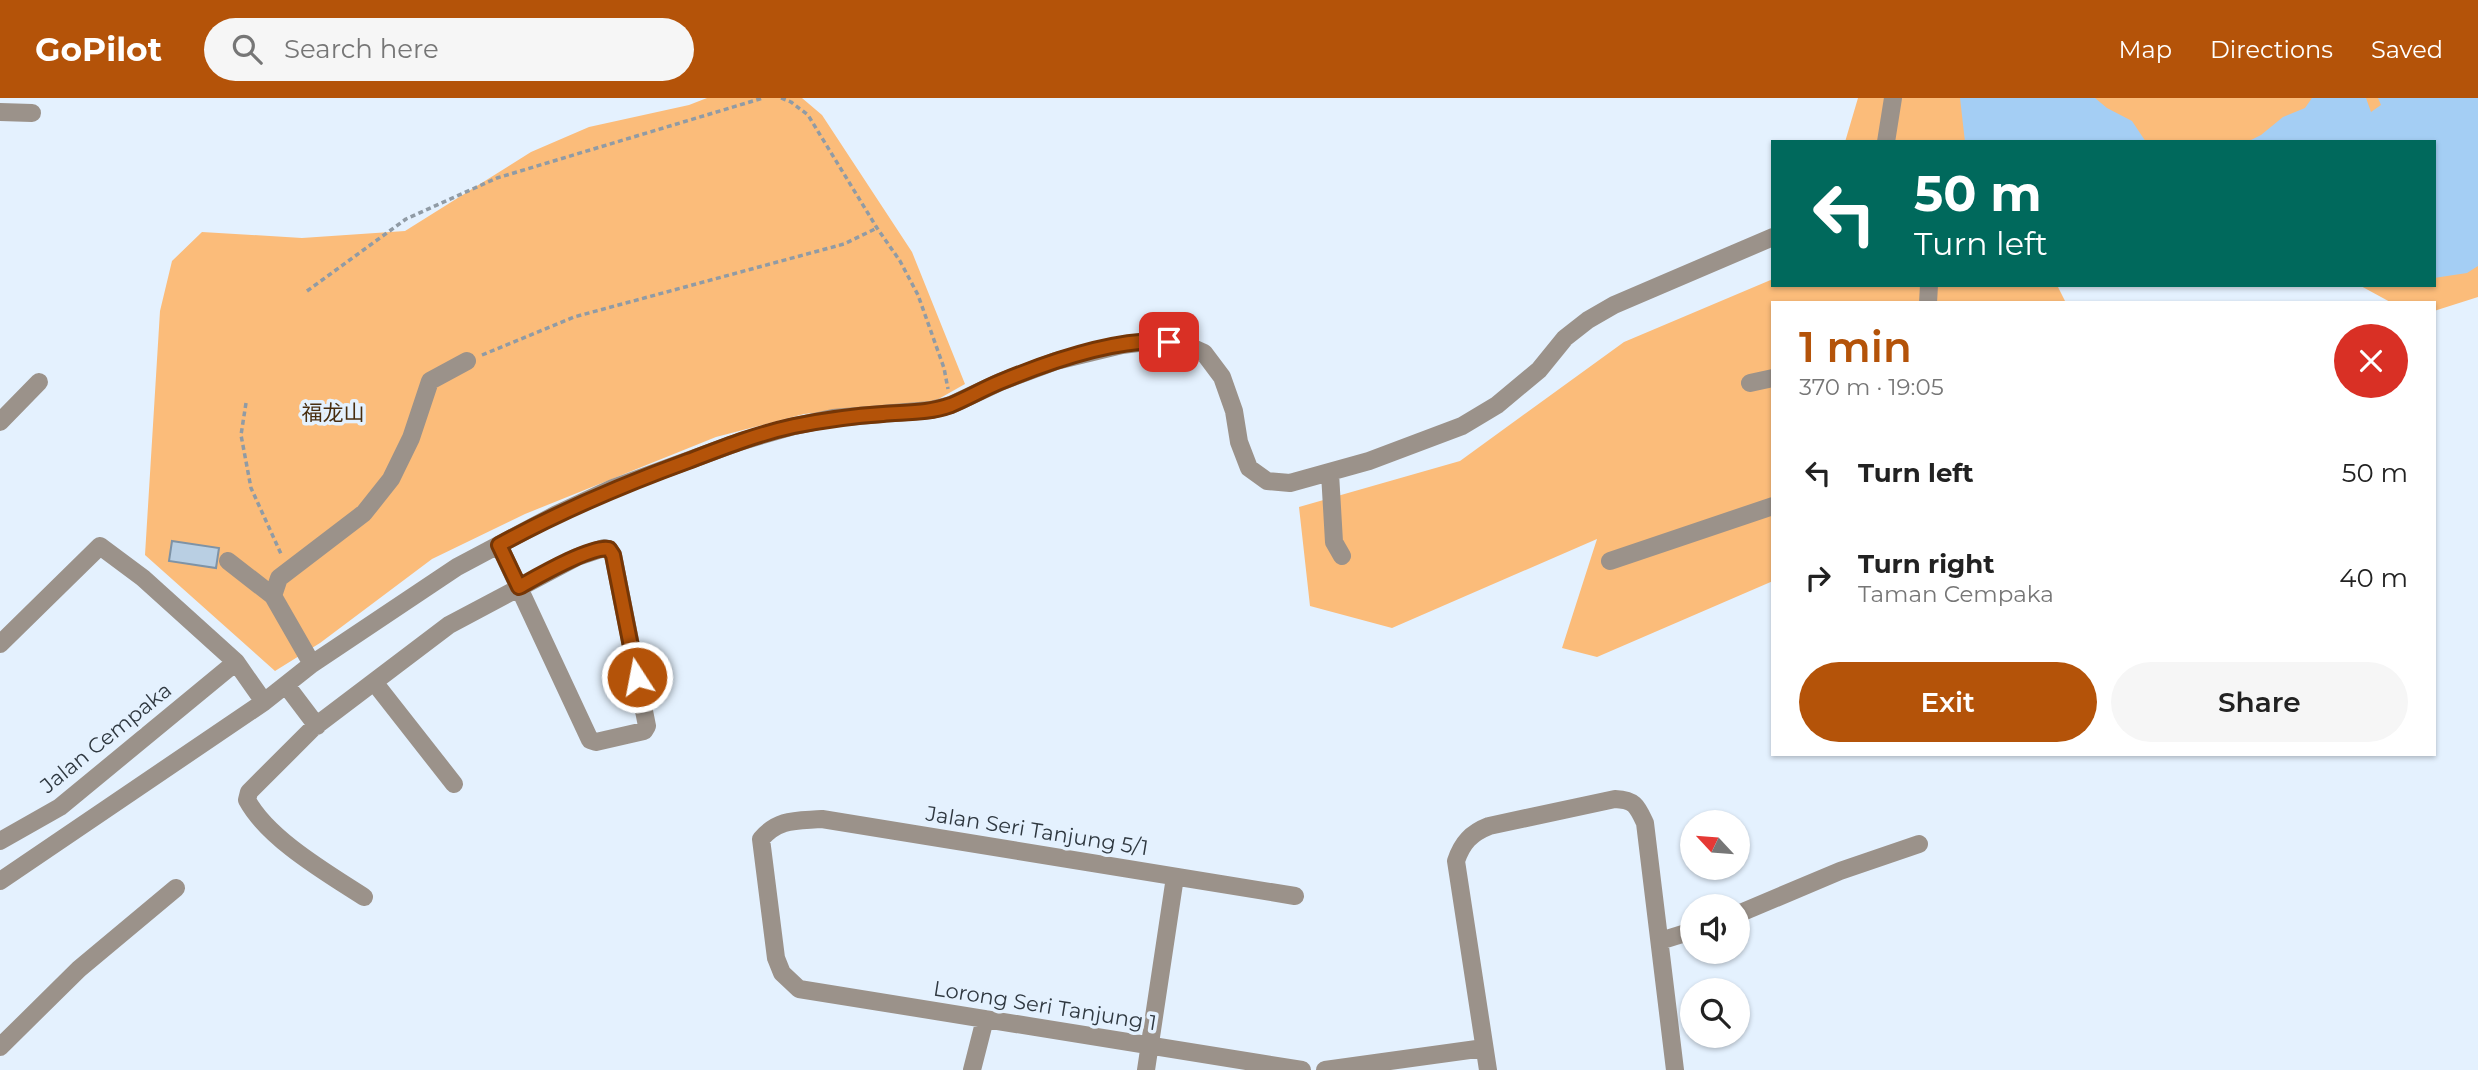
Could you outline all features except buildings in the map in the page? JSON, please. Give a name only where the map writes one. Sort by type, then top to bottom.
[{"type":"street","points":[[1886,140],[1893,98]]},
{"type":"street","points":[[0,112],[32,113]]},
{"type":"street","points":[[0,881],[264,702],[312,664],[457,567],[555,515],[613,488],[739,442],[833,418],[931,410],[951,405],[1000,382],[1056,361],[1122,345],[1154,341],[1184,344],[1204,353],[1222,377],[1234,411],[1239,442],[1249,468],[1267,481],[1290,484],[1330,473],[1462,426],[1497,405],[1539,370],[1565,338],[1588,320],[1614,305],[1771,238]]},
{"type":"street","points":[[273,596],[279,579],[364,513],[391,479],[411,438],[430,381],[467,361]]},
{"type":"street","points":[[1750,383],[1771,378]]},
{"type":"street","points":[[0,422],[39,382]]},
{"type":"street","points":[[1330,473],[1334,542],[1342,556]]},
{"type":"street","points":[[1610,561],[1771,507]]},
{"type":"street","points":[[364,897],[308,860],[276,834],[252,809],[247,800],[249,792],[317,726],[449,625],[519,587],[577,557],[604,548],[609,549],[613,555],[647,726],[644,731],[596,742],[590,740],[519,587],[499,545]]},
{"type":"street","points":[[1,642],[100,546],[143,578],[236,662],[264,702]]},
{"type":"street","points":[[228,561],[273,596],[312,664]]},
{"type":"street","name":"Jalan Cempaka","points":[[0,841],[60,807],[236,662]]},
{"type":"street","points":[[374,682],[454,784]]},
{"type":"street","points":[[286,685],[317,726]]},
{"type":"street","points":[[1488,1070],[1456,861],[1461,846],[1475,831],[1489,826],[1615,799],[1629,800],[1638,807],[1645,824],[1675,1070]]},
{"type":"street","name":"Jalan Seri Tanjung 5/1","points":[[786,978],[776,958],[761,839],[771,827],[787,822],[822,819],[1295,896]]},
{"type":"street","points":[[1750,909],[1840,871],[1919,844]]},
{"type":"street","points":[[1146,1070],[1175,877]]},
{"type":"street","points":[[0,1048],[79,969],[176,888]]},
{"type":"street","points":[[1660,941],[1680,935]]},
{"type":"street","name":"Lorong Seri Tanjung 1","points":[[786,978],[799,989],[1302,1070]]},
{"type":"street","points":[[972,1070],[985,1019]]},
{"type":"street","points":[[1325,1070],[1484,1048]]},
{"type":"path","points":[[307,291],[406,219],[497,178],[762,98]]},
{"type":"path","points":[[780,98],[791,102],[808,115],[900,261],[918,295],[944,368],[951,405]]},
{"type":"path","points":[[467,361],[575,317],[844,244],[877,228]]},
{"type":"path","points":[[246,404],[241,435],[251,488],[288,571]]},
{"type":"green space","name":"福龙山","points":[[707,98],[802,98],[822,115],[912,252],[965,384],[935,401],[804,414],[716,437],[525,514],[432,559],[320,643],[275,671],[145,555],[160,311],[172,261],[202,232],[302,238],[405,231],[531,152],[589,127],[689,105]]},
{"type":"green space","points":[[1858,98],[2478,98],[2478,297],[2436,310],[2436,301],[2388,301],[2363,287],[2436,287],[2436,140],[1846,140]]},
{"type":"green space","points":[[1771,280],[1771,287],[2058,287],[2065,301],[1771,301],[1771,582],[1597,657],[1562,648],[1597,539],[1392,628],[1310,606],[1299,507],[1460,461],[1624,342]]},
{"type":"water","points":[[1960,98],[2095,98],[2107,108],[2132,121],[2145,140],[1965,140]]},
{"type":"water","points":[[2312,98],[2366,98],[2371,112],[2381,105],[2378,98],[2478,98],[2478,266],[2467,273],[2436,278],[2436,140],[2251,140],[2283,117],[2305,108]]},
{"type":"route","points":[[637,677],[613,555],[609,549],[604,548],[577,557],[519,587],[499,545],[613,488],[739,442],[833,418],[931,410],[951,405],[1000,382],[1056,361],[1122,345],[1169,342]]}]
